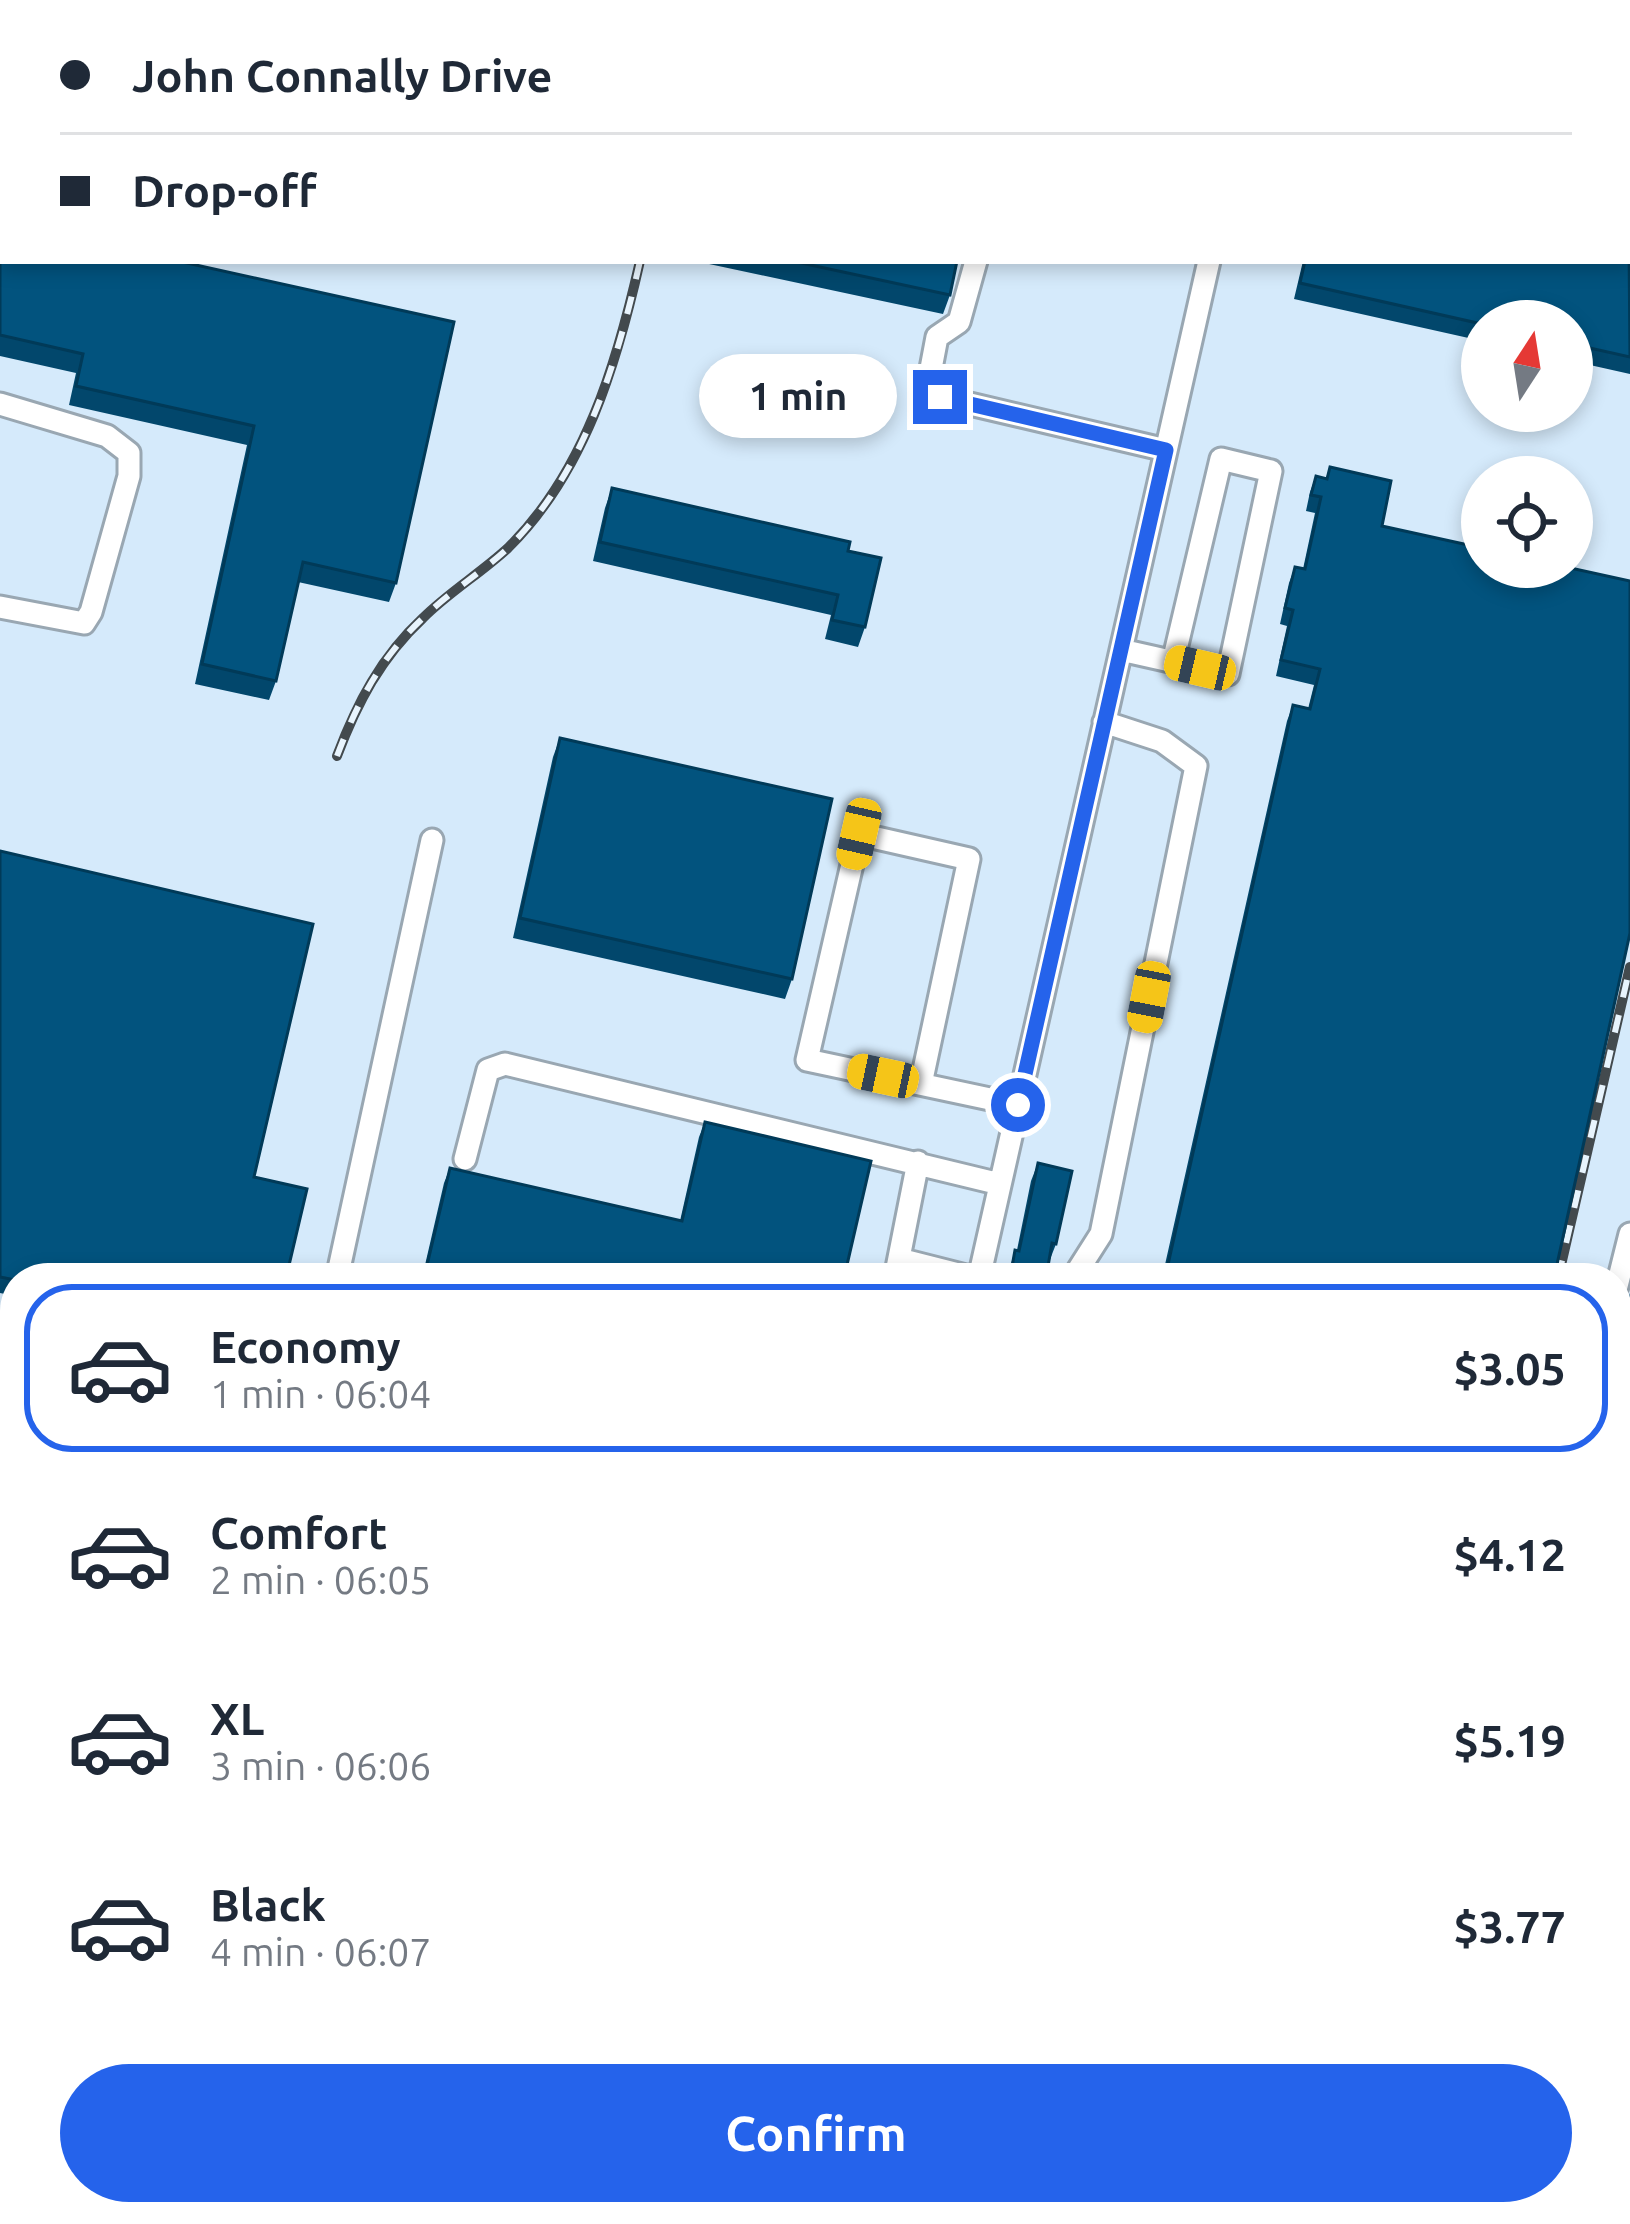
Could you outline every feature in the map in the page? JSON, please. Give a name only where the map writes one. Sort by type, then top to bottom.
[{"type":"street","points":[[975,264],[959,322],[937,337],[928,379],[940,397],[1166,450]]},
{"type":"street","points":[[980,1263],[1207,264]]},
{"type":"street","points":[[0,404],[106,436],[129,453],[129,476],[84,623],[0,607]]},
{"type":"street","points":[[1120,650],[1173,662],[1228,674],[1271,471],[1221,459],[1173,662]]},
{"type":"street","points":[[1082,1263],[1100,1234],[1196,766],[1162,741],[1104,722]]},
{"type":"street","points":[[921,1084],[969,859],[859,834],[807,1060],[1018,1105]]},
{"type":"street","points":[[340,1263],[432,840]]},
{"type":"street","points":[[465,1160],[488,1070],[505,1064],[1000,1184]]},
{"type":"street","points":[[898,1263],[918,1162]]},
{"type":"shaded area","points":[[0,264],[1630,264],[1630,1263],[0,1263]]},
{"type":"building","points":[[0,264],[192,264],[454,322],[396,583],[303,562],[276,681],[202,664],[254,426],[76,386],[83,354],[0,335]]},
{"type":"building","points":[[806,264],[956,264],[950,295]]},
{"type":"building","points":[[1304,264],[1629,264],[1630,357],[1593,349],[1593,300],[1461,300],[1461,319],[1300,283]]},
{"type":"building","points":[[1330,467],[1391,481],[1382,526],[1461,543],[1461,588],[1593,588],[1593,573],[1630,581],[1630,933],[1557,1263],[1168,1263],[1293,705],[1310,709],[1320,669],[1281,660],[1293,610],[1285,608],[1295,567],[1305,569],[1321,497],[1311,495],[1316,476],[1327,479]]},
{"type":"building","points":[[612,488],[850,542],[848,551],[881,558],[865,627],[832,620],[838,595],[600,542]]},
{"type":"building","points":[[560,738],[832,799],[792,979],[520,918]]},
{"type":"building","points":[[0,851],[313,924],[254,1177],[307,1189],[290,1263],[0,1263]]},
{"type":"building","points":[[705,1122],[871,1161],[847,1263],[428,1263],[450,1168],[682,1221]]},
{"type":"building","points":[[1038,1163],[1072,1171],[1049,1263],[1013,1263],[1015,1250],[1019,1251]]},
{"type":"railway","points":[[337,756],[362,699],[408,633],[508,548],[558,485],[578,451],[608,377],[639,264]]},
{"type":"railway","points":[[1561,1263],[1630,967]]},
{"type":"route","points":[[940,397],[1166,450],[1018,1105]]}]
